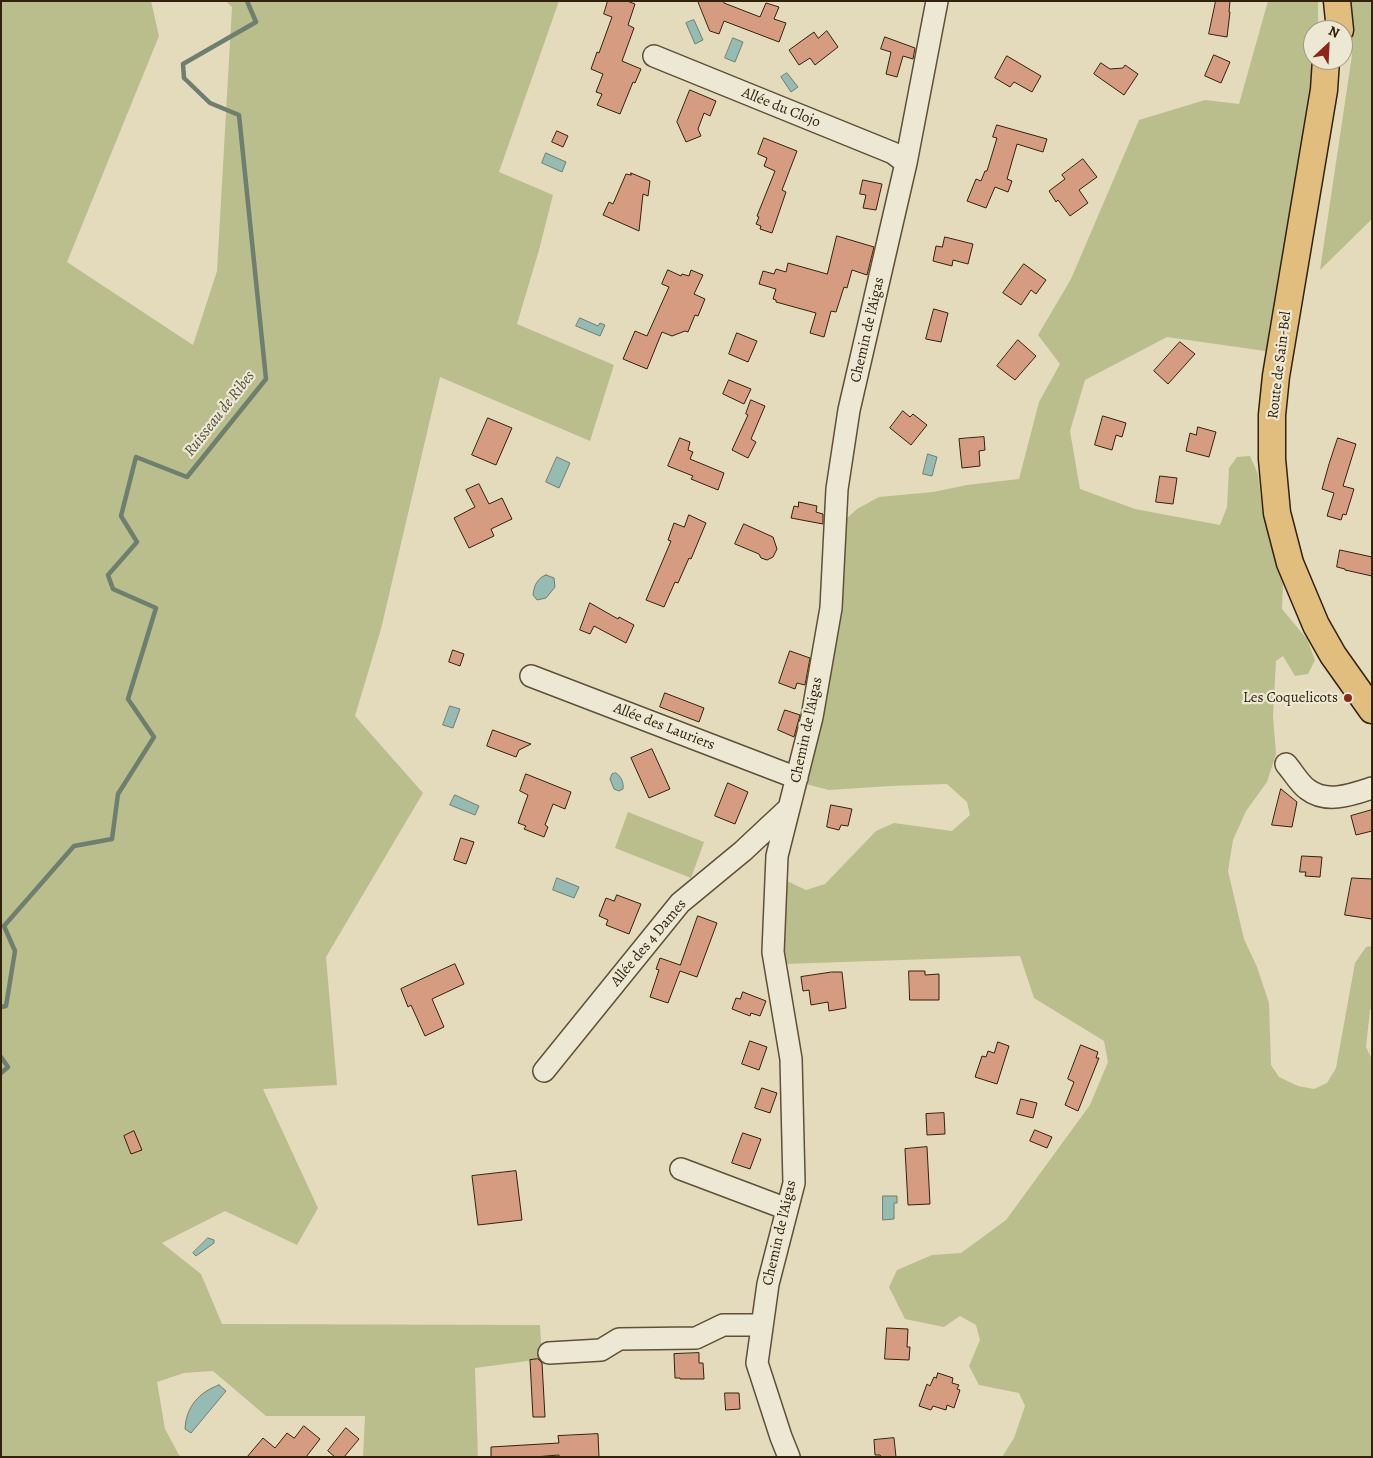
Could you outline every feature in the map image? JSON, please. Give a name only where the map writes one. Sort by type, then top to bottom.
[{"type":"main road","points":[[1326,1],[1327,20]]},
{"type":"main road","points":[[1337,1],[1339,20]]},
{"type":"main road","name":"Route de Sain-Bel","points":[[1325,70],[1324,90],[1276,376],[1272,415],[1272,459],[1277,513],[1290,563],[1316,625],[1333,655],[1372,710]]},
{"type":"main road","name":"Route de Sain-Bel","points":[[1338,70],[1286,384],[1282,464],[1289,514],[1314,595],[1333,634],[1372,690]]},
{"type":"street","name":"Chemin de l'Aigas","points":[[789,1457],[757,1363],[768,1284],[794,1183],[791,1059],[772,952],[777,856],[812,717],[830,608],[838,489],[849,410],[906,163],[937,1]]},
{"type":"street","name":"Allée du Clojo","points":[[654,56],[893,154],[906,163]]},
{"type":"street","name":"Allée des Lauriers","points":[[531,676],[797,778]]},
{"type":"street","points":[[1286,764],[1307,789],[1324,797],[1348,796],[1372,788]]},
{"type":"street","name":"Allée des 4 Dames","points":[[544,1071],[680,903],[743,851],[789,808]]},
{"type":"street","points":[[681,1169],[787,1209]]},
{"type":"street","points":[[550,1353],[601,1350],[619,1339],[696,1338],[723,1325],[762,1325]]},
{"type":"green space","points":[[1,1],[151,1],[159,36],[67,262],[193,345],[217,271],[232,7],[226,1],[559,1],[499,172],[553,195],[517,324],[614,365],[590,441],[440,377],[381,629],[355,716],[423,793],[326,957],[337,1085],[263,1089],[318,1208],[297,1245],[225,1211],[162,1243],[201,1274],[222,1324],[540,1325],[542,1359],[475,1368],[478,1457],[363,1457],[365,1416],[266,1416],[213,1371],[184,1373],[157,1382],[165,1429],[179,1455],[183,1457],[1,1457]]},
{"type":"green space","points":[[1268,1],[1318,1],[1318,20],[1303,20],[1303,70],[1313,70],[1272,352],[1167,337],[1085,380],[1070,431],[1080,489],[1135,509],[1220,525],[1227,507],[1229,468],[1237,457],[1250,456],[1258,474],[1263,515],[1279,559],[1283,586],[1282,609],[1307,639],[1315,660],[1308,674],[1295,676],[1283,656],[1276,661],[1273,716],[1276,754],[1267,782],[1246,811],[1233,840],[1228,871],[1244,939],[1257,967],[1269,1003],[1271,1065],[1279,1077],[1298,1086],[1314,1089],[1327,1083],[1336,1068],[1355,963],[1366,947],[1372,946],[1372,1007],[1370,1010],[1366,1047],[1372,1059],[1372,1457],[1002,1457],[1014,1438],[1025,1406],[1019,1393],[979,1385],[969,1366],[980,1340],[976,1325],[960,1316],[944,1327],[905,1319],[889,1287],[897,1270],[932,1255],[961,1253],[1006,1220],[1090,1105],[1108,1062],[1104,1041],[1034,998],[1020,956],[784,964],[782,939],[785,880],[806,890],[825,884],[876,831],[894,823],[952,831],[970,815],[967,802],[947,784],[829,790],[806,784],[844,521],[857,509],[879,497],[933,492],[967,485],[1019,479],[1039,402],[1060,364],[1038,335],[1071,279],[1139,120],[1205,100],[1239,104]]},
{"type":"green space","points":[[1340,1],[1372,1],[1372,219],[1320,270],[1350,70],[1353,70],[1353,20],[1344,20]]},
{"type":"green space","points":[[628,812],[704,842],[691,878],[615,848]]},
{"type":"water","points":[[694,20],[703,40],[695,44],[686,23]]},
{"type":"water","points":[[733,38],[743,42],[735,62],[725,58]]},
{"type":"water","points":[[787,73],[798,87],[791,92],[781,77]]},
{"type":"water","points":[[546,153],[566,162],[562,172],[542,163]]},
{"type":"water","points":[[580,318],[598,326],[600,323],[605,325],[600,336],[576,326]]},
{"type":"water","points":[[928,454],[937,457],[932,476],[923,474]]},
{"type":"water","points":[[557,457],[570,463],[559,488],[546,482]]},
{"type":"water","points":[[546,575],[554,578],[555,587],[546,598],[537,600],[533,595],[535,586],[540,578]]},
{"type":"water","points":[[450,706],[460,709],[453,728],[443,725]]},
{"type":"water","points":[[616,773],[621,778],[623,784],[623,789],[619,791],[614,789],[610,779],[612,774]]},
{"type":"water","points":[[455,795],[479,806],[475,815],[450,805]]},
{"type":"water","points":[[557,878],[579,887],[574,898],[553,890]]},
{"type":"water","points":[[883,1196],[897,1196],[897,1203],[894,1203],[894,1219],[883,1220]]},
{"type":"water","points":[[208,1238],[214,1240],[214,1243],[196,1256],[193,1253]]},
{"type":"water","points":[[219,1385],[226,1391],[191,1433],[185,1429],[188,1414],[195,1401],[205,1392]]},
{"type":"building","points":[[608,1],[627,1],[635,4],[628,25],[634,28],[622,61],[641,69],[635,83],[633,82],[620,114],[597,105],[602,94],[596,92],[603,74],[591,69],[612,17],[604,14]]},
{"type":"building","points":[[698,1],[723,1],[760,17],[766,3],[779,7],[774,19],[786,23],[779,42],[724,21],[719,34],[710,31]]},
{"type":"building","points":[[1216,1],[1230,1],[1227,37],[1209,34]]},
{"type":"building","points":[[827,31],[838,47],[815,65],[810,58],[799,65],[789,50],[814,32],[818,38]]},
{"type":"building","points":[[885,37],[915,48],[913,59],[903,56],[897,77],[886,74],[891,52],[881,49]]},
{"type":"building","points":[[1214,55],[1230,62],[1221,83],[1205,76]]},
{"type":"building","points":[[1007,56],[1041,76],[1032,92],[1014,82],[1010,87],[995,78]]},
{"type":"building","points":[[1101,63],[1110,69],[1123,68],[1125,65],[1138,74],[1124,95],[1094,74]]},
{"type":"building","points":[[690,90],[716,101],[710,116],[704,113],[698,129],[701,136],[686,142],[677,122]]},
{"type":"building","points":[[997,125],[1047,139],[1043,152],[1017,144],[1007,179],[1012,181],[1008,192],[995,187],[986,208],[967,201],[976,179],[981,181],[985,171],[987,171],[997,138],[993,137]]},
{"type":"building","points":[[557,131],[568,136],[563,147],[552,142]]},
{"type":"building","points":[[764,138],[797,151],[782,190],[786,192],[772,233],[760,229],[761,226],[756,224],[759,217],[757,216],[775,171],[764,166],[767,158],[758,154]]},
{"type":"building","points":[[1083,159],[1097,177],[1079,190],[1088,203],[1070,216],[1058,200],[1056,202],[1049,191],[1065,179],[1062,175]]},
{"type":"building","points":[[631,173],[650,181],[648,196],[643,194],[639,231],[603,215],[609,202],[613,204],[626,174],[631,175]]},
{"type":"building","points":[[863,180],[882,184],[876,210],[863,208],[866,195],[860,194]]},
{"type":"building","points":[[837,236],[874,247],[867,275],[852,270],[847,288],[844,287],[836,312],[831,311],[824,337],[810,333],[816,313],[776,302],[773,299],[776,289],[759,284],[763,271],[774,274],[776,269],[786,272],[788,263],[827,274]]},
{"type":"building","points":[[945,237],[973,244],[968,264],[953,260],[952,266],[933,261],[936,246],[942,247]]},
{"type":"building","points":[[1024,264],[1046,280],[1036,294],[1031,290],[1021,305],[1003,293]]},
{"type":"building","points":[[668,270],[681,276],[682,274],[689,276],[691,270],[703,275],[694,294],[705,299],[698,316],[695,315],[688,332],[685,331],[672,336],[662,332],[647,369],[623,359],[635,331],[647,336],[669,287],[662,284]]},
{"type":"building","points":[[934,309],[948,313],[941,342],[926,339]]},
{"type":"building","points":[[737,333],[757,341],[748,362],[729,354]]},
{"type":"building","points":[[1018,340],[1036,356],[1015,380],[997,366]]},
{"type":"building","points":[[1180,342],[1195,354],[1168,384],[1154,371]]},
{"type":"building","points":[[729,380],[751,389],[744,404],[723,394]]},
{"type":"building","points":[[751,400],[765,406],[751,439],[756,442],[748,458],[732,450],[748,415],[746,414]]},
{"type":"building","points":[[903,411],[910,417],[913,414],[927,425],[911,445],[890,428]]},
{"type":"building","points":[[1103,416],[1126,423],[1122,437],[1116,435],[1112,450],[1095,445]]},
{"type":"building","points":[[488,418],[512,428],[496,465],[472,455]]},
{"type":"building","points":[[1198,427],[1216,432],[1209,457],[1186,451],[1190,433],[1196,435]]},
{"type":"building","points":[[984,437],[985,450],[979,451],[980,466],[962,468],[959,439]]},
{"type":"building","points":[[680,438],[690,442],[688,450],[693,452],[690,459],[724,473],[718,490],[691,479],[693,476],[668,466]]},
{"type":"building","points":[[1338,438],[1356,444],[1343,486],[1354,489],[1346,515],[1343,514],[1341,520],[1327,516],[1334,493],[1322,489]]},
{"type":"building","points":[[1160,476],[1177,478],[1173,504],[1156,502]]},
{"type":"building","points":[[479,484],[489,504],[502,498],[512,519],[491,529],[494,536],[469,548],[454,518],[475,507],[466,490]]},
{"type":"building","points":[[799,502],[817,506],[816,512],[823,514],[823,524],[791,518],[794,506],[798,507]]},
{"type":"building","points":[[689,515],[706,523],[691,559],[689,558],[678,583],[675,582],[664,607],[646,600],[671,541],[668,540],[674,523],[684,527]]},
{"type":"building","points":[[744,524],[773,537],[777,549],[773,557],[767,560],[761,558],[759,554],[735,544]]},
{"type":"building","points":[[1340,550],[1372,557],[1372,576],[1337,567]]},
{"type":"building","points":[[590,603],[618,619],[619,617],[634,625],[626,643],[594,626],[590,634],[580,630]]},
{"type":"building","points":[[453,650],[464,654],[460,666],[449,662]]},
{"type":"building","points":[[790,651],[810,658],[805,685],[797,683],[795,689],[779,683]]},
{"type":"building","points":[[665,693],[704,708],[699,722],[660,707]]},
{"type":"building","points":[[785,710],[800,715],[794,737],[778,730]]},
{"type":"building","points":[[493,730],[531,744],[519,750],[516,757],[487,746]]},
{"type":"building","points":[[652,749],[670,789],[649,798],[631,758]]},
{"type":"building","points":[[526,774],[571,792],[565,809],[553,804],[545,825],[548,827],[544,837],[524,829],[526,826],[518,823],[528,795],[520,791]]},
{"type":"building","points":[[728,783],[748,792],[735,824],[715,816]]},
{"type":"building","points":[[1281,789],[1297,802],[1292,827],[1272,825]]},
{"type":"building","points":[[831,805],[852,809],[848,826],[841,825],[839,830],[827,827]]},
{"type":"building","points":[[1372,810],[1372,831],[1356,835],[1351,816]]},
{"type":"building","points":[[461,838],[474,842],[466,864],[454,860]]},
{"type":"building","points":[[1302,856],[1322,857],[1320,877],[1305,876],[1306,872],[1300,872]]},
{"type":"building","points":[[1352,878],[1372,879],[1372,919],[1345,915]]},
{"type":"building","points":[[617,895],[641,904],[629,934],[606,925],[608,920],[599,916],[606,898],[614,901]]},
{"type":"building","points":[[698,916],[717,923],[697,977],[680,971],[668,1003],[650,997],[659,970],[656,969],[660,958],[680,965]]},
{"type":"building","points":[[455,964],[464,984],[432,999],[444,1027],[425,1036],[411,1005],[408,1007],[401,989]]},
{"type":"building","points":[[909,971],[925,971],[925,975],[939,974],[939,1000],[910,1000]]},
{"type":"building","points":[[842,972],[846,1008],[829,1011],[828,1002],[811,1005],[809,990],[803,991],[801,977]]},
{"type":"building","points":[[743,992],[766,1001],[760,1016],[751,1013],[750,1016],[732,1009],[736,998],[740,999]]},
{"type":"building","points":[[750,1041],[767,1047],[759,1070],[742,1064]]},
{"type":"building","points":[[998,1042],[1009,1046],[997,1084],[975,1077],[982,1056],[986,1057],[988,1051],[994,1053]]},
{"type":"building","points":[[1081,1045],[1098,1052],[1096,1058],[1099,1058],[1078,1111],[1065,1105],[1074,1082],[1068,1079]]},
{"type":"building","points":[[762,1088],[777,1093],[770,1113],[755,1108]]},
{"type":"building","points":[[1021,1099],[1037,1103],[1033,1118],[1017,1114]]},
{"type":"building","points":[[944,1113],[945,1134],[927,1135],[926,1114]]},
{"type":"building","points":[[1035,1130],[1052,1137],[1047,1148],[1030,1141]]},
{"type":"building","points":[[134,1131],[142,1150],[131,1154],[124,1136]]},
{"type":"building","points":[[743,1133],[761,1139],[750,1169],[732,1163]]},
{"type":"building","points":[[927,1147],[930,1204],[908,1205],[905,1149]]},
{"type":"building","points":[[516,1171],[522,1220],[478,1225],[472,1176]]},
{"type":"building","points":[[887,1328],[908,1329],[907,1347],[910,1347],[909,1360],[885,1359]]},
{"type":"building","points":[[699,1353],[699,1363],[703,1363],[704,1379],[675,1378],[674,1354]]},
{"type":"building","points":[[538,1359],[542,1363],[545,1417],[533,1417],[530,1360]]},
{"type":"building","points":[[938,1373],[953,1378],[952,1383],[959,1385],[957,1389],[960,1390],[954,1408],[947,1405],[946,1410],[933,1406],[931,1410],[919,1406],[927,1384],[930,1386]]},
{"type":"building","points":[[725,1393],[739,1393],[740,1409],[726,1410]]},
{"type":"building","points":[[304,1426],[320,1439],[306,1457],[247,1457],[263,1438],[275,1448],[287,1433],[294,1438]]},
{"type":"building","points":[[346,1428],[359,1439],[344,1457],[335,1457],[328,1451]]},
{"type":"building","points":[[598,1434],[599,1457],[559,1457],[559,1455],[491,1457],[491,1447],[559,1443],[558,1436]]},
{"type":"building","points":[[894,1438],[896,1457],[875,1455],[874,1440]]},
{"type":"waterway","name":"Ruisseau de Ribes","points":[[1,1007],[6,1006],[15,951],[4,926],[74,846],[112,839],[118,794],[154,737],[128,699],[156,608],[113,589],[108,575],[137,542],[121,516],[136,457],[187,477],[266,379],[239,115],[210,103],[184,78],[183,64],[256,22],[247,1]]},
{"type":"waterway","name":"Ruisseau de Ribes","points":[[1,1057],[8,1067],[1,1073]]},
{"type":"place","name":"Les Coquelicots","points":[[1348,698]]}]
